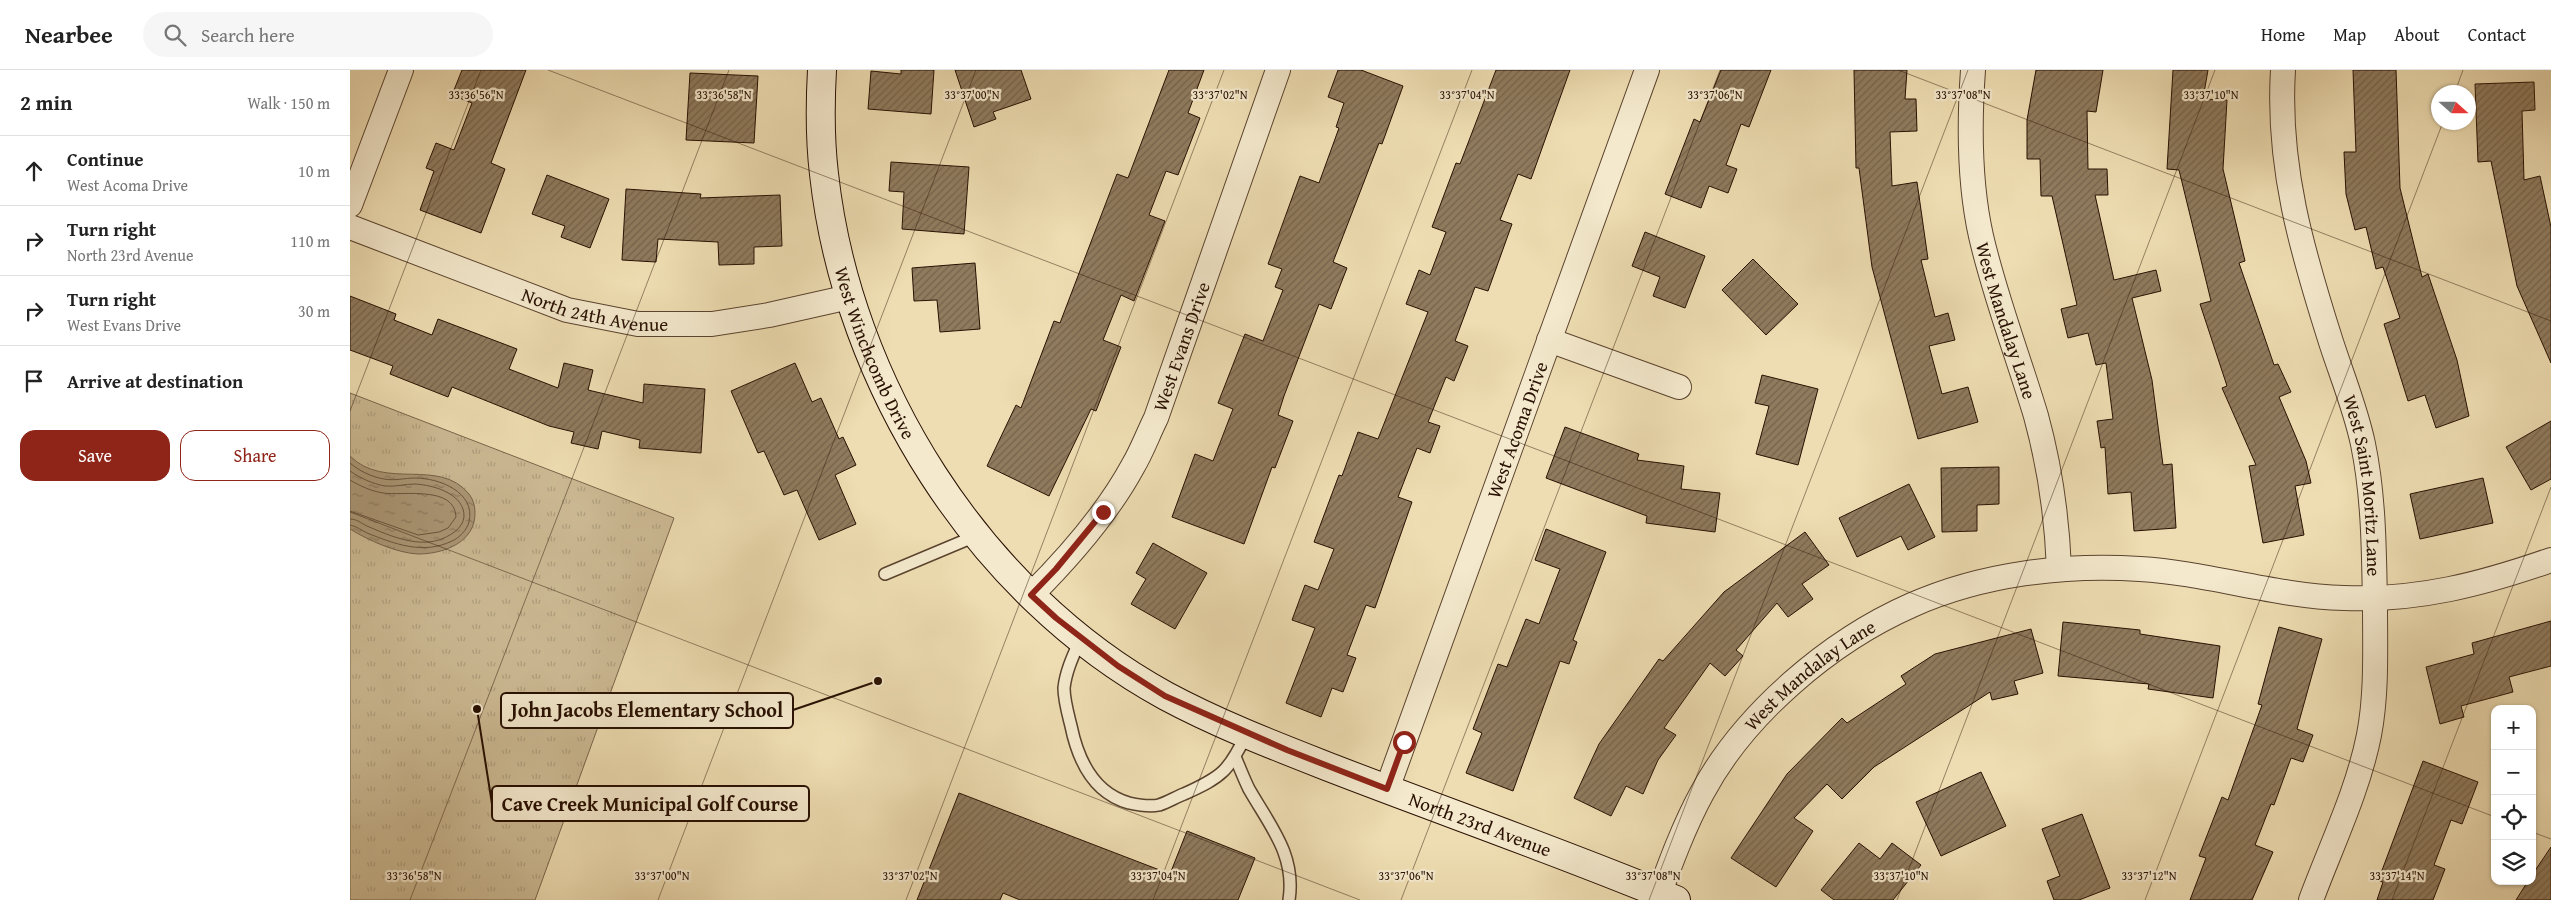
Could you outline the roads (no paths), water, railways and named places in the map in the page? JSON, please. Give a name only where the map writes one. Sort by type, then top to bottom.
[{"type":"street","points":[[350,206],[401,70]]},
{"type":"street","name":"West Winchcomb Drive","points":[[822,70],[820,121],[824,176],[849,297],[861,334],[882,384],[912,442],[935,479],[978,535],[1031,595]]},
{"type":"street","name":"West Evans Drive","points":[[1031,595],[1056,569],[1103,512],[1137,458],[1156,418],[1278,70]]},
{"type":"street","name":"West Acoma Drive","points":[[1387,789],[1646,70]]},
{"type":"street","name":"West Mandalay Lane","points":[[1973,70],[1971,165],[1981,234],[1997,296],[2045,451],[2055,505],[2059,569]]},
{"type":"street","name":"West Saint Moritz Lane","points":[[2283,70],[2283,141],[2294,212],[2304,257],[2363,443],[2370,491],[2375,598],[2375,678],[2369,734],[2360,772],[2310,900]]},
{"type":"street","name":"North 24th Avenue","points":[[350,227],[567,310],[638,324],[712,324],[769,315],[849,297]]},
{"type":"street","points":[[1549,340],[1679,387]]},
{"type":"street","name":"West Mandalay Lane","points":[[1664,898],[1702,792],[1738,739],[1771,701],[1812,665],[1911,605],[1961,588],[2006,577],[2059,569],[2093,567],[2143,569],[2342,598],[2375,598],[2425,594],[2488,582],[2551,560]]},
{"type":"street","name":"North 23rd Avenue","points":[[1031,595],[1118,666],[1165,696],[1247,733],[1664,898]]},
{"type":"lane","points":[[885,574],[978,535]]},
{"type":"lane","points":[[1082,638],[1068,666],[1064,690],[1074,742],[1086,771],[1110,795],[1138,805],[1158,805],[1216,779],[1235,757],[1247,733]]},
{"type":"lane","points":[[1235,757],[1249,789],[1271,822],[1285,852],[1290,890],[1288,900]]},
{"type":"water","points":[[350,456],[364,466],[379,472],[443,477],[457,483],[469,494],[474,503],[474,522],[470,531],[457,544],[448,549],[418,554],[382,545],[350,529]]},
{"type":"place","name":"John Jacobs Elementary School","points":[[878,681]]},
{"type":"place","name":"Cave Creek Municipal Golf Course","points":[[477,709]]}]
